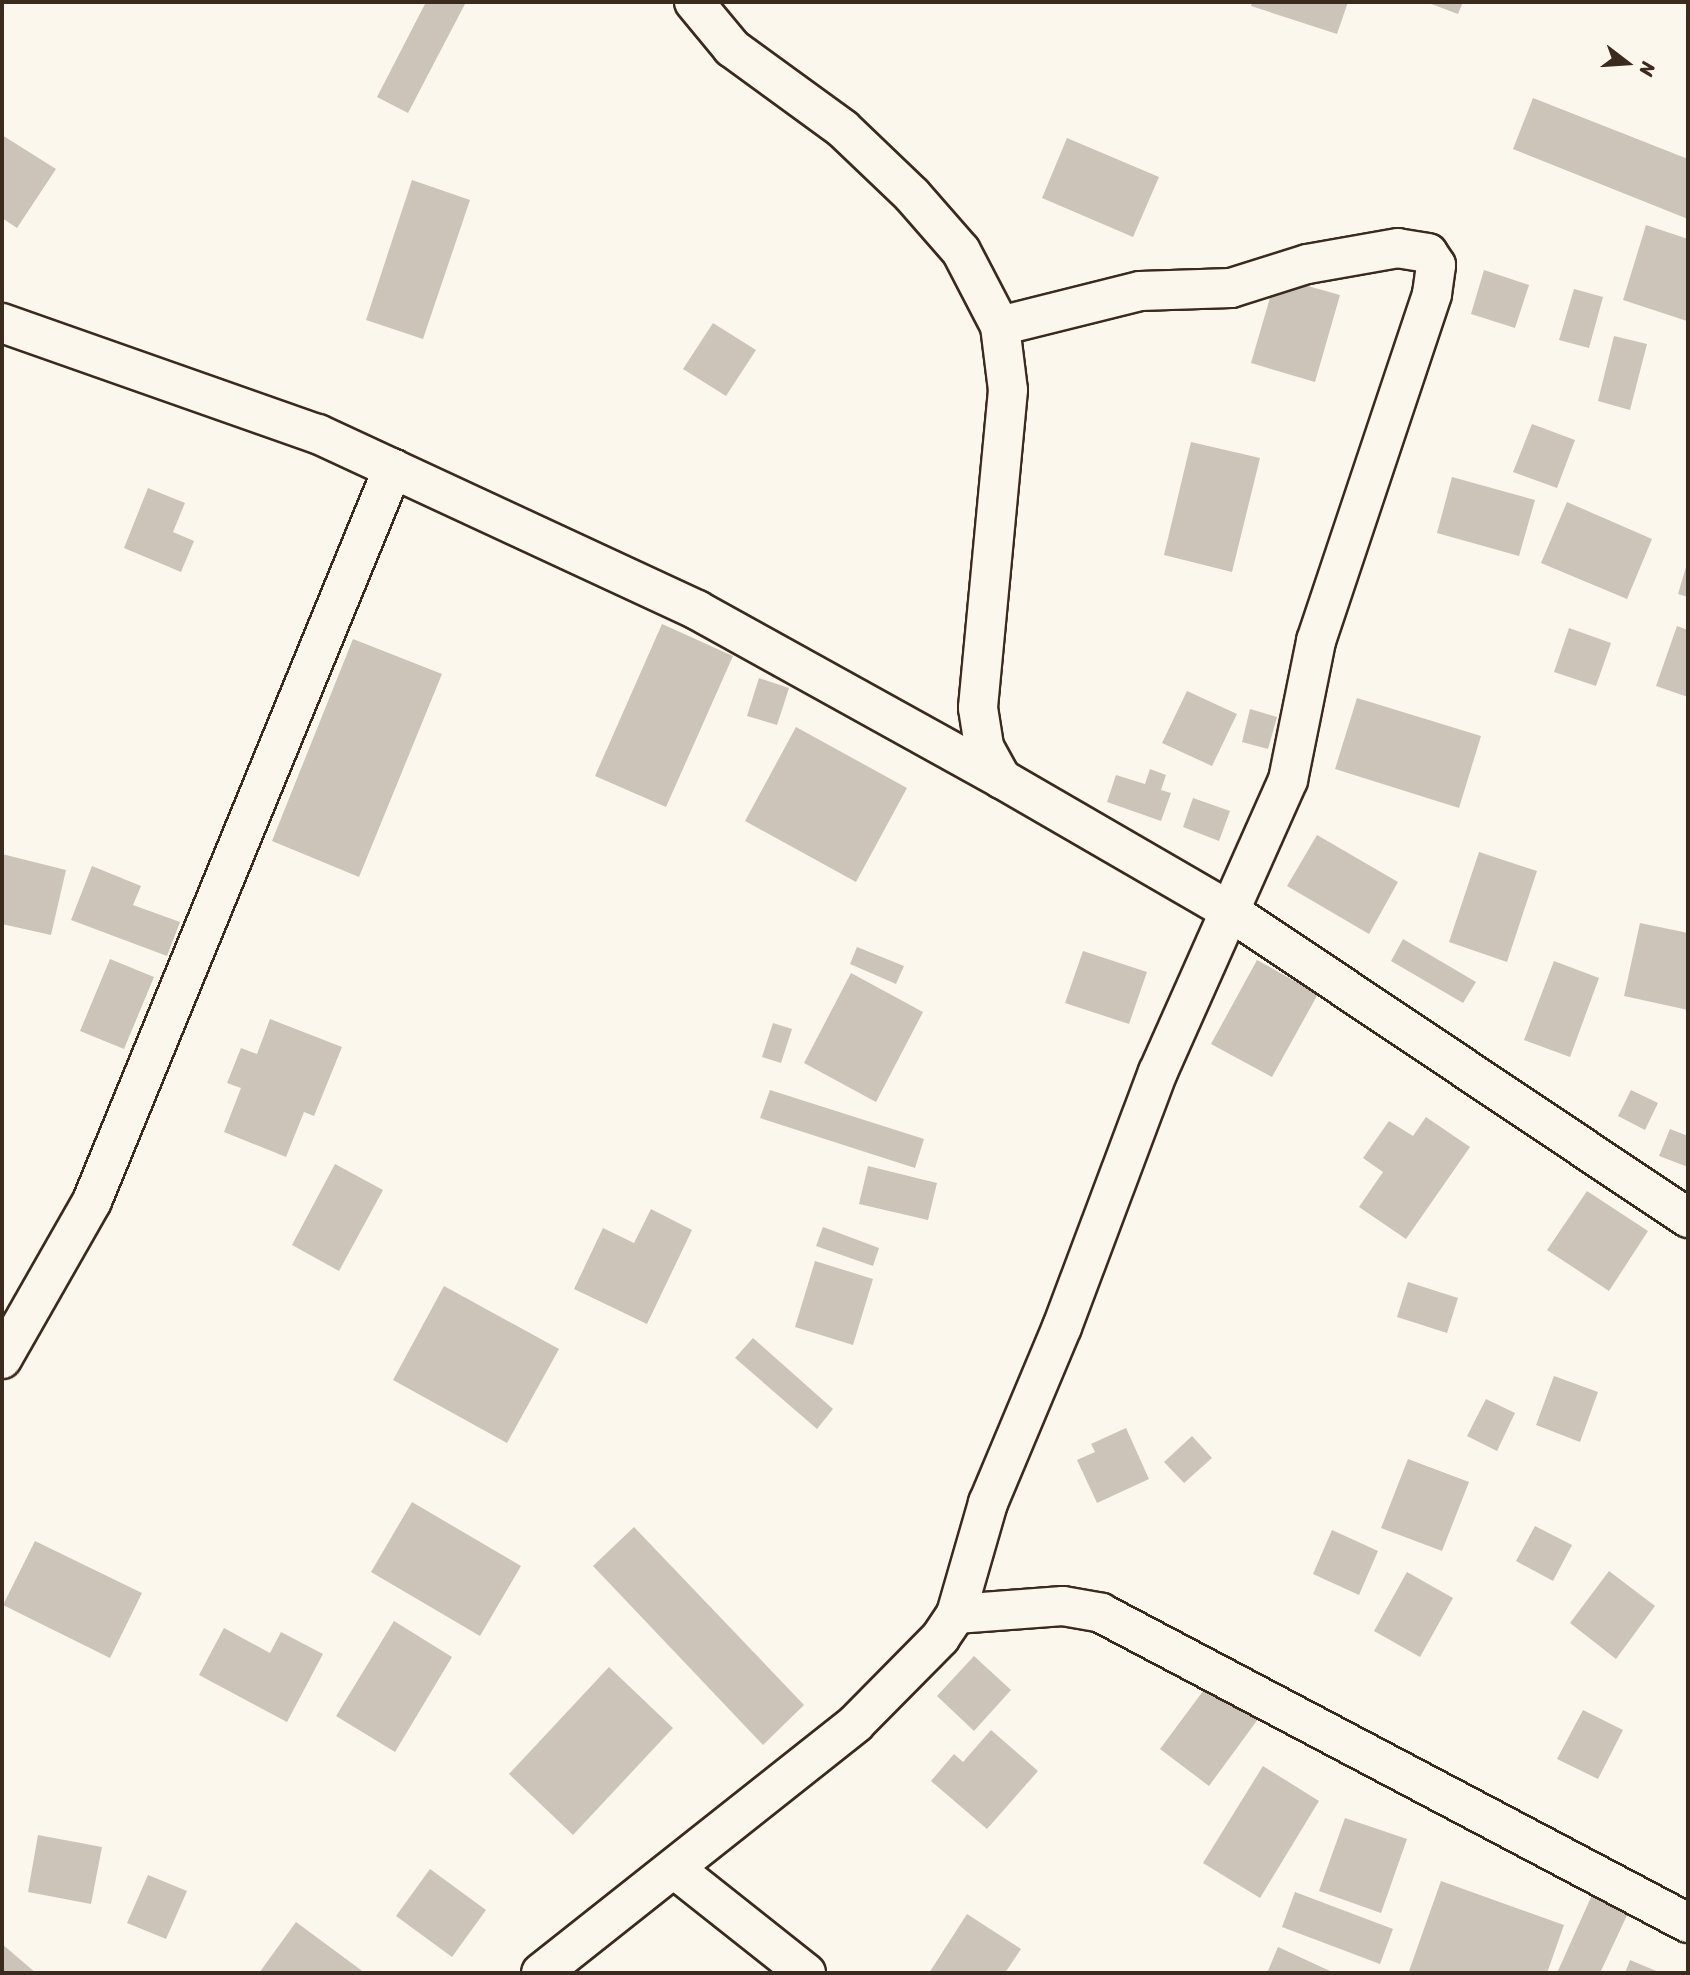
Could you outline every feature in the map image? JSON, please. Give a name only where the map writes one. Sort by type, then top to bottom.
[{"type":"street","points":[[694,2],[732,48],[843,129],[912,195],[961,251],[1000,326],[1008,390],[978,708],[984,747],[1002,779]]},
{"type":"street","points":[[541,1973],[676,1870],[856,1723],[940,1638],[956,1614],[988,1503],[1062,1327],[1158,1072],[1288,780],[1316,641],[1432,294],[1436,265],[1428,253],[1398,248],[1307,264],[1231,288],[1140,290],[1000,326]]},
{"type":"street","points":[[2,323],[318,434],[696,610],[1002,779],[1228,910],[1688,1218]]},
{"type":"street","points":[[2,1359],[92,1201],[393,468]]},
{"type":"street","points":[[956,1614],[1063,1606],[1101,1614],[1688,1923]]},
{"type":"street","points":[[676,1870],[806,1973]]},
{"type":"building","points":[[426,2],[466,2],[408,113],[377,97]]},
{"type":"building","points":[[1252,2],[1348,2],[1337,34],[1251,6]]},
{"type":"building","points":[[1426,2],[1463,2],[1458,14]]},
{"type":"building","points":[[1533,98],[1688,159],[1688,219],[1513,149]]},
{"type":"building","points":[[2,135],[56,169],[17,228],[2,218]]},
{"type":"building","points":[[1067,138],[1159,177],[1133,237],[1042,198]]},
{"type":"building","points":[[412,180],[470,200],[423,339],[366,320]]},
{"type":"building","points":[[1646,225],[1688,239],[1687,321],[1623,300]]},
{"type":"building","points":[[1484,270],[1529,285],[1515,328],[1471,314]]},
{"type":"building","points":[[1276,277],[1340,295],[1315,382],[1251,363]]},
{"type":"building","points":[[1574,289],[1603,297],[1589,348],[1559,340]]},
{"type":"building","points":[[713,323],[756,350],[726,396],[683,369]]},
{"type":"building","points":[[1614,336],[1647,344],[1630,410],[1598,401]]},
{"type":"building","points":[[1532,424],[1575,440],[1557,488],[1513,472]]},
{"type":"building","points":[[1191,442],[1260,458],[1232,572],[1164,555]]},
{"type":"building","points":[[1452,477],[1535,500],[1519,556],[1437,533]]},
{"type":"building","points":[[148,488],[185,503],[173,532],[194,541],[181,572],[124,548]]},
{"type":"building","points":[[1567,502],[1652,539],[1627,599],[1541,563]]},
{"type":"building","points":[[1688,560],[1688,597],[1678,594]]},
{"type":"building","points":[[662,624],[733,656],[666,807],[595,776]]},
{"type":"building","points":[[1677,626],[1688,630],[1688,697],[1656,686]]},
{"type":"building","points":[[1569,628],[1611,643],[1596,686],[1554,672]]},
{"type":"building","points":[[353,639],[442,674],[359,877],[272,841]]},
{"type":"building","points":[[759,678],[789,688],[777,725],[747,716]]},
{"type":"building","points":[[1187,691],[1237,714],[1212,766],[1162,743]]},
{"type":"building","points":[[1357,698],[1481,736],[1459,808],[1335,769]]},
{"type":"building","points":[[1250,709],[1277,717],[1268,749],[1242,742]]},
{"type":"building","points":[[796,727],[907,788],[856,882],[745,821]]},
{"type":"building","points":[[1150,769],[1166,775],[1161,790],[1171,793],[1161,821],[1107,802],[1116,775],[1145,784]]},
{"type":"building","points":[[1193,798],[1230,811],[1219,841],[1183,827]]},
{"type":"building","points":[[1317,835],[1398,882],[1369,934],[1287,886]]},
{"type":"building","points":[[1479,852],[1537,871],[1507,962],[1449,942]]},
{"type":"building","points":[[2,854],[66,870],[51,935],[2,924]]},
{"type":"building","points":[[92,866],[141,886],[133,905],[180,922],[167,956],[71,920]]},
{"type":"building","points":[[1640,923],[1688,933],[1688,1010],[1624,996]]},
{"type":"building","points":[[1403,939],[1476,982],[1463,1003],[1391,961]]},
{"type":"building","points":[[857,947],[904,966],[896,984],[850,964]]},
{"type":"building","points":[[1083,951],[1147,972],[1129,1024],[1065,1003]]},
{"type":"building","points":[[110,959],[154,977],[124,1049],[80,1031]]},
{"type":"building","points":[[1257,960],[1318,994],[1272,1077],[1211,1044]]},
{"type":"building","points":[[1554,961],[1599,978],[1570,1057],[1524,1040]]},
{"type":"building","points":[[851,973],[923,1012],[876,1102],[804,1063]]},
{"type":"building","points":[[270,1019],[342,1047],[314,1116],[304,1112],[286,1157],[224,1132],[241,1088],[227,1083],[241,1048],[257,1054]]},
{"type":"building","points":[[773,1023],[792,1029],[781,1063],[762,1057]]},
{"type":"building","points":[[770,1090],[924,1139],[915,1168],[760,1118]]},
{"type":"building","points":[[1631,1090],[1658,1103],[1645,1130],[1618,1116]]},
{"type":"building","points":[[1426,1117],[1470,1147],[1406,1239],[1359,1207],[1383,1172],[1363,1158],[1389,1121],[1413,1136]]},
{"type":"building","points":[[1670,1129],[1688,1136],[1688,1167],[1659,1156]]},
{"type":"building","points":[[335,1164],[383,1190],[339,1271],[292,1245]]},
{"type":"building","points":[[868,1166],[937,1183],[928,1220],[859,1204]]},
{"type":"building","points":[[1587,1191],[1648,1231],[1609,1291],[1547,1250]]},
{"type":"building","points":[[651,1209],[692,1230],[647,1324],[574,1289],[603,1228],[634,1243]]},
{"type":"building","points":[[823,1227],[879,1248],[873,1266],[816,1246]]},
{"type":"building","points":[[815,1261],[873,1279],[853,1345],[795,1327]]},
{"type":"building","points":[[1408,1282],[1458,1298],[1447,1333],[1397,1317]]},
{"type":"building","points":[[444,1286],[559,1349],[507,1443],[393,1380]]},
{"type":"building","points":[[753,1338],[833,1409],[817,1429],[735,1358]]},
{"type":"building","points":[[1554,1376],[1598,1392],[1580,1442],[1536,1425]]},
{"type":"building","points":[[1486,1399],[1515,1413],[1497,1451],[1467,1436]]},
{"type":"building","points":[[1126,1428],[1149,1479],[1097,1503],[1077,1460],[1095,1452],[1091,1444]]},
{"type":"building","points":[[1192,1436],[1212,1458],[1184,1483],[1164,1462]]},
{"type":"building","points":[[1408,1459],[1469,1482],[1442,1551],[1381,1528]]},
{"type":"building","points":[[412,1502],[521,1566],[480,1636],[371,1572]]},
{"type":"building","points":[[1535,1526],[1572,1545],[1553,1581],[1516,1561]]},
{"type":"building","points":[[634,1527],[804,1705],[763,1745],[593,1566]]},
{"type":"building","points":[[1332,1530],[1378,1551],[1359,1595],[1313,1574]]},
{"type":"building","points":[[35,1541],[142,1593],[110,1658],[3,1605]]},
{"type":"building","points":[[1609,1571],[1655,1606],[1616,1659],[1570,1623]]},
{"type":"building","points":[[1407,1572],[1453,1598],[1420,1657],[1374,1631]]},
{"type":"building","points":[[394,1621],[452,1657],[395,1752],[336,1716]]},
{"type":"building","points":[[224,1628],[270,1653],[281,1632],[323,1654],[287,1722],[199,1675]]},
{"type":"building","points":[[974,1656],[1011,1690],[974,1731],[937,1696]]},
{"type":"building","points":[[609,1667],[673,1728],[573,1835],[509,1774]]},
{"type":"building","points":[[1212,1679],[1261,1715],[1209,1786],[1160,1749]]},
{"type":"building","points":[[1583,1710],[1623,1730],[1598,1779],[1557,1759]]},
{"type":"building","points":[[991,1730],[1038,1771],[987,1829],[931,1781],[954,1754],[963,1762]]},
{"type":"building","points":[[1263,1766],[1319,1801],[1260,1898],[1203,1863]]},
{"type":"building","points":[[1345,1818],[1407,1839],[1381,1913],[1319,1891]]},
{"type":"building","points":[[38,1835],[102,1847],[91,1904],[28,1892]]},
{"type":"building","points":[[430,1869],[486,1910],[452,1957],[396,1916]]},
{"type":"building","points":[[148,1875],[187,1891],[166,1939],[127,1923]]},
{"type":"building","points":[[1441,1881],[1564,1925],[1547,1973],[1409,1971]]},
{"type":"building","points":[[1295,1892],[1393,1929],[1380,1964],[1282,1927]]},
{"type":"building","points":[[1592,1895],[1629,1911],[1600,1973],[1557,1973]]},
{"type":"building","points":[[967,1914],[1021,1949],[1005,1973],[929,1973]]},
{"type":"building","points":[[296,1922],[365,1973],[259,1973]]},
{"type":"building","points":[[2,1944],[36,1973],[2,1973]]},
{"type":"building","points":[[1278,1947],[1330,1971],[1267,1973]]},
{"type":"building","points":[[1630,1960],[1661,1973],[1625,1973]]}]
